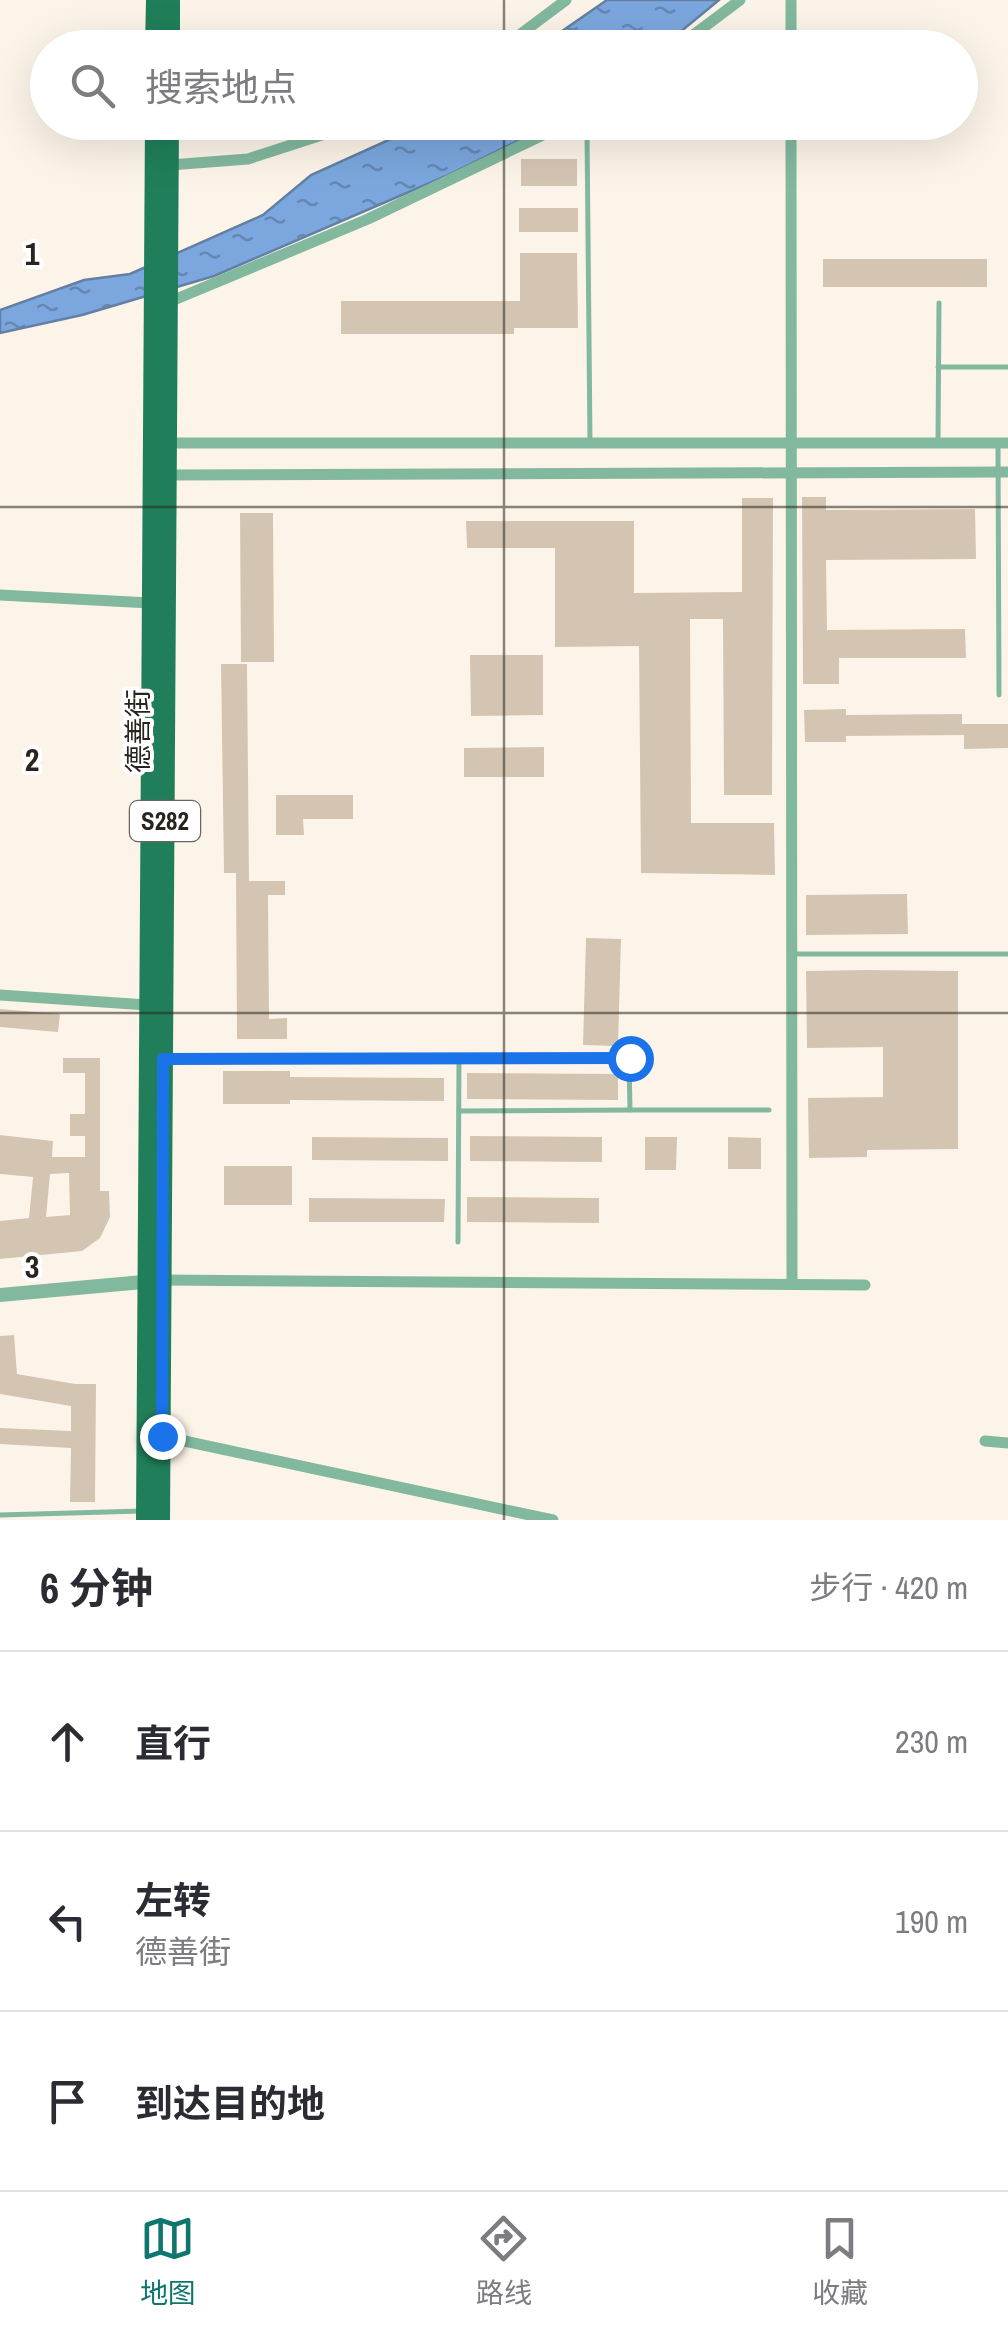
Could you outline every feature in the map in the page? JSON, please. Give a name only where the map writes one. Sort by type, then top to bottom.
[{"type":"main road","points":[[154,30],[155,0]]},
{"type":"main road","points":[[170,30],[171,0]]},
{"type":"main road","name":"德善街","points":[[150,1517],[162,1436],[148,1005],[154,140]]},
{"type":"main road","name":"德善街","points":[[150,1517],[163,1059],[170,140]]},
{"type":"street","points":[[526,30],[566,0]]},
{"type":"street","points":[[700,30],[740,0]]},
{"type":"street","points":[[791,0],[791,30]]},
{"type":"street","points":[[170,166],[248,159],[307,140]]},
{"type":"street","points":[[168,302],[368,219],[533,140]]},
{"type":"street","points":[[791,140],[792,1284]]},
{"type":"street","points":[[167,443],[1003,443]]},
{"type":"street","points":[[167,475],[1003,472]]},
{"type":"street","points":[[0,595],[150,604]]},
{"type":"street","points":[[0,995],[148,1005]]},
{"type":"street","points":[[0,1295],[154,1281],[865,1285]]},
{"type":"street","points":[[162,1436],[553,1520]]},
{"type":"street","points":[[985,1442],[1008,1443]]},
{"type":"lane","points":[[587,140],[590,443]]},
{"type":"lane","points":[[938,443],[939,303]]},
{"type":"lane","points":[[938,367],[1008,367]]},
{"type":"lane","points":[[999,696],[1003,443]]},
{"type":"lane","points":[[792,954],[1008,954]]},
{"type":"lane","points":[[458,1242],[459,1058]]},
{"type":"lane","points":[[163,1059],[630,1058],[630,1110]]},
{"type":"lane","points":[[459,1111],[769,1110]]},
{"type":"lane","points":[[0,1515],[150,1517]]},
{"type":"water","points":[[607,0],[719,0],[683,30],[564,30]]},
{"type":"water","points":[[388,140],[519,140],[446,176],[214,276],[82,315],[0,333],[0,310],[84,280],[130,274],[263,215],[311,175]]},
{"type":"building","points":[[521,159],[577,159],[577,186],[521,186]]},
{"type":"building","points":[[519,208],[578,208],[578,232],[519,232]]},
{"type":"building","points":[[520,253],[577,253],[578,328],[514,328],[514,334],[341,334],[341,301],[520,301]]},
{"type":"building","points":[[823,259],[987,259],[987,287],[823,287]]},
{"type":"building","points":[[802,497],[826,497],[826,510],[975,509],[976,559],[826,560],[827,630],[965,629],[966,658],[839,658],[839,684],[803,684]]},
{"type":"building","points":[[742,498],[773,498],[772,795],[724,795],[723,619],[690,619],[691,823],[774,823],[775,875],[641,873],[639,646],[555,647],[555,548],[467,548],[466,521],[634,521],[634,593],[742,592]]},
{"type":"building","points":[[240,513],[273,513],[274,662],[241,662]]},
{"type":"building","points":[[470,655],[543,655],[543,715],[471,716]]},
{"type":"building","points":[[221,664],[247,664],[249,881],[285,881],[285,895],[268,895],[269,1019],[287,1018],[287,1039],[237,1039],[236,873],[224,873]]},
{"type":"building","points":[[846,709],[846,715],[962,714],[962,724],[1008,724],[1008,748],[964,749],[964,735],[846,736],[846,742],[805,742],[804,710]]},
{"type":"building","points":[[544,747],[544,777],[464,777],[464,748]]},
{"type":"building","points":[[276,795],[353,795],[353,819],[303,819],[304,835],[276,835]]},
{"type":"building","points":[[907,894],[908,934],[806,935],[806,895]]},
{"type":"building","points":[[586,938],[621,939],[618,1046],[583,1045]]},
{"type":"building","points":[[806,971],[958,971],[958,1149],[867,1150],[867,1157],[809,1158],[808,1098],[883,1097],[883,1047],[807,1048]]},
{"type":"building","points":[[0,1009],[60,1014],[58,1032],[0,1027]]},
{"type":"building","points":[[63,1058],[100,1058],[100,1191],[109,1191],[110,1217],[100,1238],[82,1251],[0,1259],[0,1221],[29,1218],[33,1177],[0,1174],[0,1135],[53,1141],[52,1157],[85,1157],[85,1136],[70,1136],[70,1114],[85,1114],[85,1073],[63,1073]],"holes":[[[69,1173],[70,1215],[46,1217],[50,1174]]]},
{"type":"building","points":[[223,1071],[290,1071],[290,1077],[444,1078],[444,1101],[290,1100],[290,1104],[223,1104]]},
{"type":"building","points":[[467,1073],[618,1074],[618,1100],[467,1099]]},
{"type":"building","points":[[470,1136],[602,1137],[602,1162],[470,1161]]},
{"type":"building","points":[[312,1137],[448,1138],[448,1161],[312,1160]]},
{"type":"building","points":[[645,1137],[677,1137],[676,1170],[645,1170]]},
{"type":"building","points":[[728,1137],[761,1138],[761,1169],[728,1169]]},
{"type":"building","points":[[224,1166],[292,1166],[292,1205],[224,1205]]},
{"type":"building","points":[[467,1197],[599,1198],[599,1223],[467,1222]]},
{"type":"building","points":[[309,1198],[445,1199],[444,1222],[309,1222]]},
{"type":"building","points":[[14,1335],[17,1374],[96,1384],[95,1502],[70,1502],[71,1448],[0,1444],[0,1428],[71,1431],[71,1406],[0,1394],[0,1336]]},
{"type":"route","points":[[162,1436],[163,1059],[630,1058]]}]
